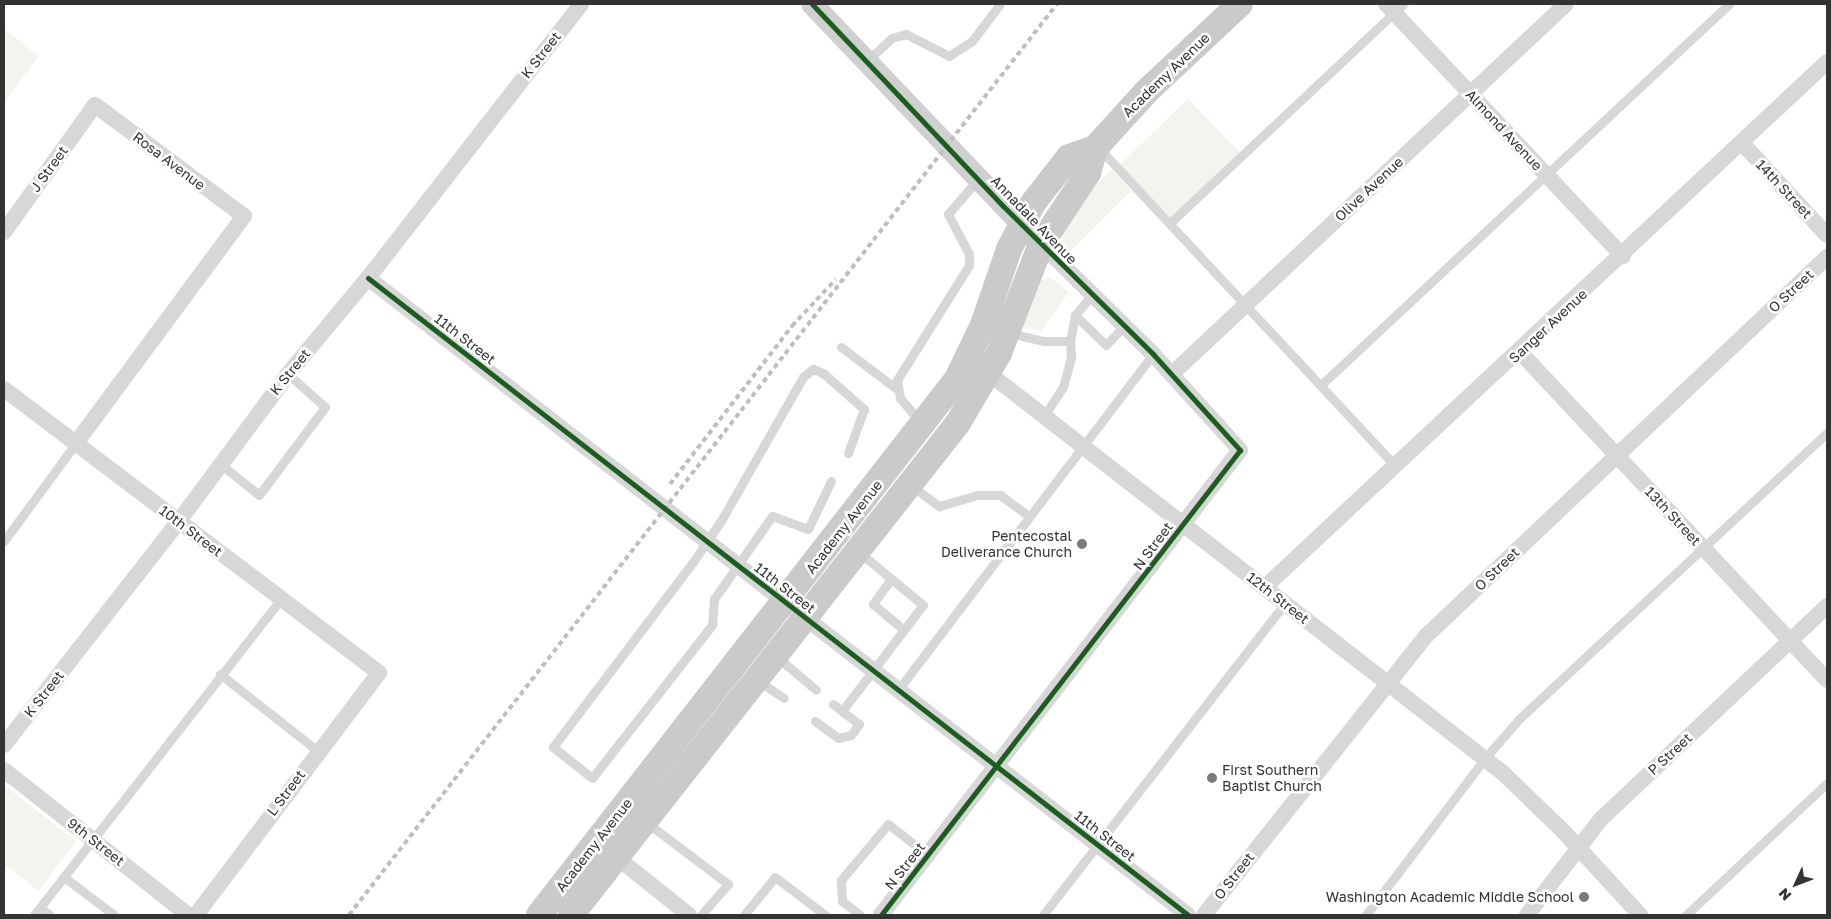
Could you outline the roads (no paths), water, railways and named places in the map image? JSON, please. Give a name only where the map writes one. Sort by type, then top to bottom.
[{"type":"main road","name":"Academy Avenue","points":[[572,915],[958,423],[979,366],[1009,249],[1021,224],[1069,158],[1096,147],[1147,92],[1240,4]]},
{"type":"main road","name":"Academy Avenue","points":[[539,915],[923,424],[979,366],[1007,332],[1040,244],[1088,173],[1096,147]]},
{"type":"main road","points":[[890,510],[897,483],[924,445],[926,431],[923,424]]},
{"type":"street","name":"K Street","points":[[4,745],[179,521],[219,463],[288,374],[368,278],[581,4]]},
{"type":"street","name":"Annadale Avenue","points":[[812,4],[1040,244],[1123,327],[1154,354],[1240,450]]},
{"type":"street","name":"Olive Avenue","points":[[1172,374],[1566,4]]},
{"type":"street","name":"Almond Avenue","points":[[1394,6],[1470,94],[1623,256]]},
{"type":"street","name":"Sanger Avenue","points":[[1265,587],[1623,256],[1827,62]]},
{"type":"street","name":"Rosa Avenue","points":[[76,444],[244,216],[95,106]]},
{"type":"street","name":"J Street","points":[[4,232],[95,106]]},
{"type":"street","name":"14th Street","points":[[1742,143],[1827,235]]},
{"type":"street","name":"O Street","points":[[1204,915],[1386,682],[1426,636],[1827,257]]},
{"type":"street","name":"11th Street","points":[[368,278],[1188,915]]},
{"type":"street","name":"13th Street","points":[[1520,352],[1827,680]]},
{"type":"street","name":"12th Street","points":[[979,366],[1485,758],[1534,802],[1578,847]]},
{"type":"street","name":"10th Street","points":[[4,389],[379,672]]},
{"type":"street","name":"N Street","points":[[881,915],[998,767],[1240,450]]},
{"type":"street","name":"P Street","points":[[1527,915],[1600,819],[1827,606]]},
{"type":"street","name":"L Street","points":[[196,915],[379,672]]},
{"type":"street","name":"9th Street","points":[[4,770],[188,915]]},
{"type":"street","points":[[597,841],[689,915]]},
{"type":"street","points":[[1578,847],[1640,915]]},
{"type":"lane","points":[[867,62],[892,38],[906,34],[949,56],[972,41],[1000,4]]},
{"type":"lane","points":[[1321,385],[1730,4]]},
{"type":"lane","points":[[1170,223],[1394,6]]},
{"type":"lane","points":[[1096,147],[1170,223],[1396,467]]},
{"type":"lane","points":[[923,424],[904,405],[898,390],[897,380],[969,265],[969,254],[948,214],[978,179]]},
{"type":"lane","points":[[1044,416],[1063,387],[1071,358],[1070,341],[1075,314],[1092,296]]},
{"type":"lane","points":[[1075,314],[1106,345],[1123,327]]},
{"type":"lane","points":[[1007,332],[1045,342],[1070,341]]},
{"type":"lane","points":[[842,347],[898,390]]},
{"type":"lane","points":[[898,690],[1154,354]]},
{"type":"lane","points":[[832,481],[808,529],[772,516],[714,599],[712,625],[592,778],[553,746],[706,542],[803,377],[813,370],[823,373],[864,408],[848,453]]},
{"type":"lane","points":[[219,463],[259,495],[325,407],[288,374]]},
{"type":"lane","points":[[1366,915],[1485,758],[1520,718],[1827,433]]},
{"type":"lane","points":[[4,541],[76,444]]},
{"type":"lane","points":[[909,484],[939,506],[977,495],[1000,495],[1029,516]]},
{"type":"lane","points":[[842,711],[923,605],[858,552]]},
{"type":"lane","points":[[891,579],[873,604],[904,630]]},
{"type":"lane","points":[[50,915],[37,911],[220,674],[281,599]]},
{"type":"lane","points":[[1044,915],[1285,603]]},
{"type":"lane","points":[[774,656],[816,690]]},
{"type":"lane","points":[[220,674],[318,751]]},
{"type":"lane","points":[[756,679],[784,698]]},
{"type":"lane","points":[[815,721],[838,738],[844,739],[859,724],[833,704]]},
{"type":"lane","points":[[1686,915],[1827,783]]},
{"type":"lane","points":[[646,822],[728,884],[701,915]]},
{"type":"lane","points":[[860,915],[842,901],[841,880],[888,824],[928,855]]},
{"type":"lane","points":[[64,877],[114,915]]},
{"type":"lane","points":[[744,915],[775,877],[825,915]]},
{"type":"railway","points":[[349,915],[1057,4]]},
{"type":"railway","points":[[670,484],[792,326],[836,279]]},
{"type":"place","name":"Pentecostal Deliverance Church","points":[[1082,544]]},
{"type":"place","name":"First Southern Baptist Church","points":[[1212,778]]},
{"type":"place","name":"Washington Academic Middle School","points":[[1584,897]]}]
